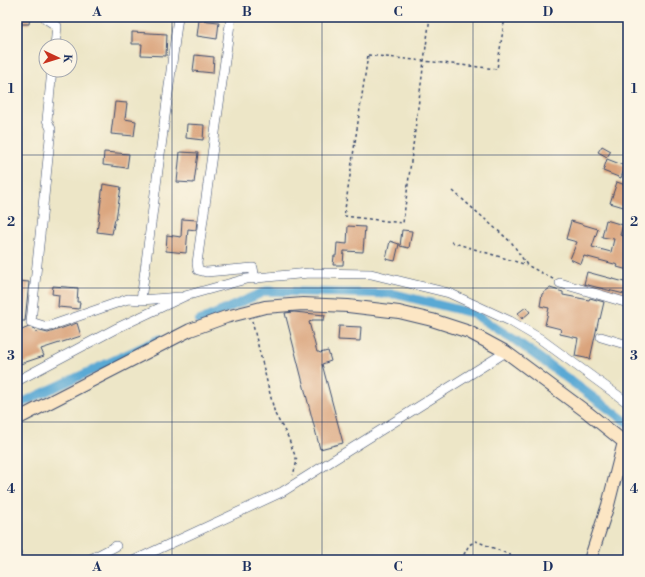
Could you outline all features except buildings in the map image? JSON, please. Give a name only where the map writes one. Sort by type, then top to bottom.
[{"type":"street","points":[[46,17],[46,19],[57,26],[56,38]]},
{"type":"street","points":[[141,300],[178,17]]},
{"type":"street","points":[[231,17],[197,263],[198,270],[206,272],[253,268],[255,279]]},
{"type":"street","points":[[51,78],[47,120],[51,129],[31,322],[47,326],[128,299],[141,300],[185,296]]},
{"type":"street","points":[[17,381],[117,328],[185,296],[246,279],[309,274],[371,274],[449,293],[510,321],[539,338],[628,403]]},
{"type":"street","points":[[560,283],[628,304]]},
{"type":"street","points":[[17,419],[190,330],[226,317],[250,311],[303,304],[348,306],[399,312],[432,320],[470,332],[506,352],[627,441],[590,560]]},
{"type":"street","points":[[601,337],[628,345]]},
{"type":"street","points":[[135,560],[282,492],[506,352]]},
{"type":"street","points":[[89,560],[116,546]]},
{"type":"street","points":[[17,555],[18,560]]},
{"type":"path","points":[[430,17],[424,61],[404,223],[344,216],[368,55],[424,61],[497,69],[505,17]]},
{"type":"path","points":[[453,191],[512,243],[527,265]]},
{"type":"path","points":[[451,242],[527,265],[560,283]]},
{"type":"path","points":[[250,311],[275,414],[288,437],[297,461],[290,486]]},
{"type":"path","points":[[461,560],[469,545],[476,541],[523,560]]},
{"type":"waterway","points":[[199,321],[266,291],[395,294],[472,313],[515,340],[628,423]]},
{"type":"waterway","points":[[17,405],[160,339]]}]
